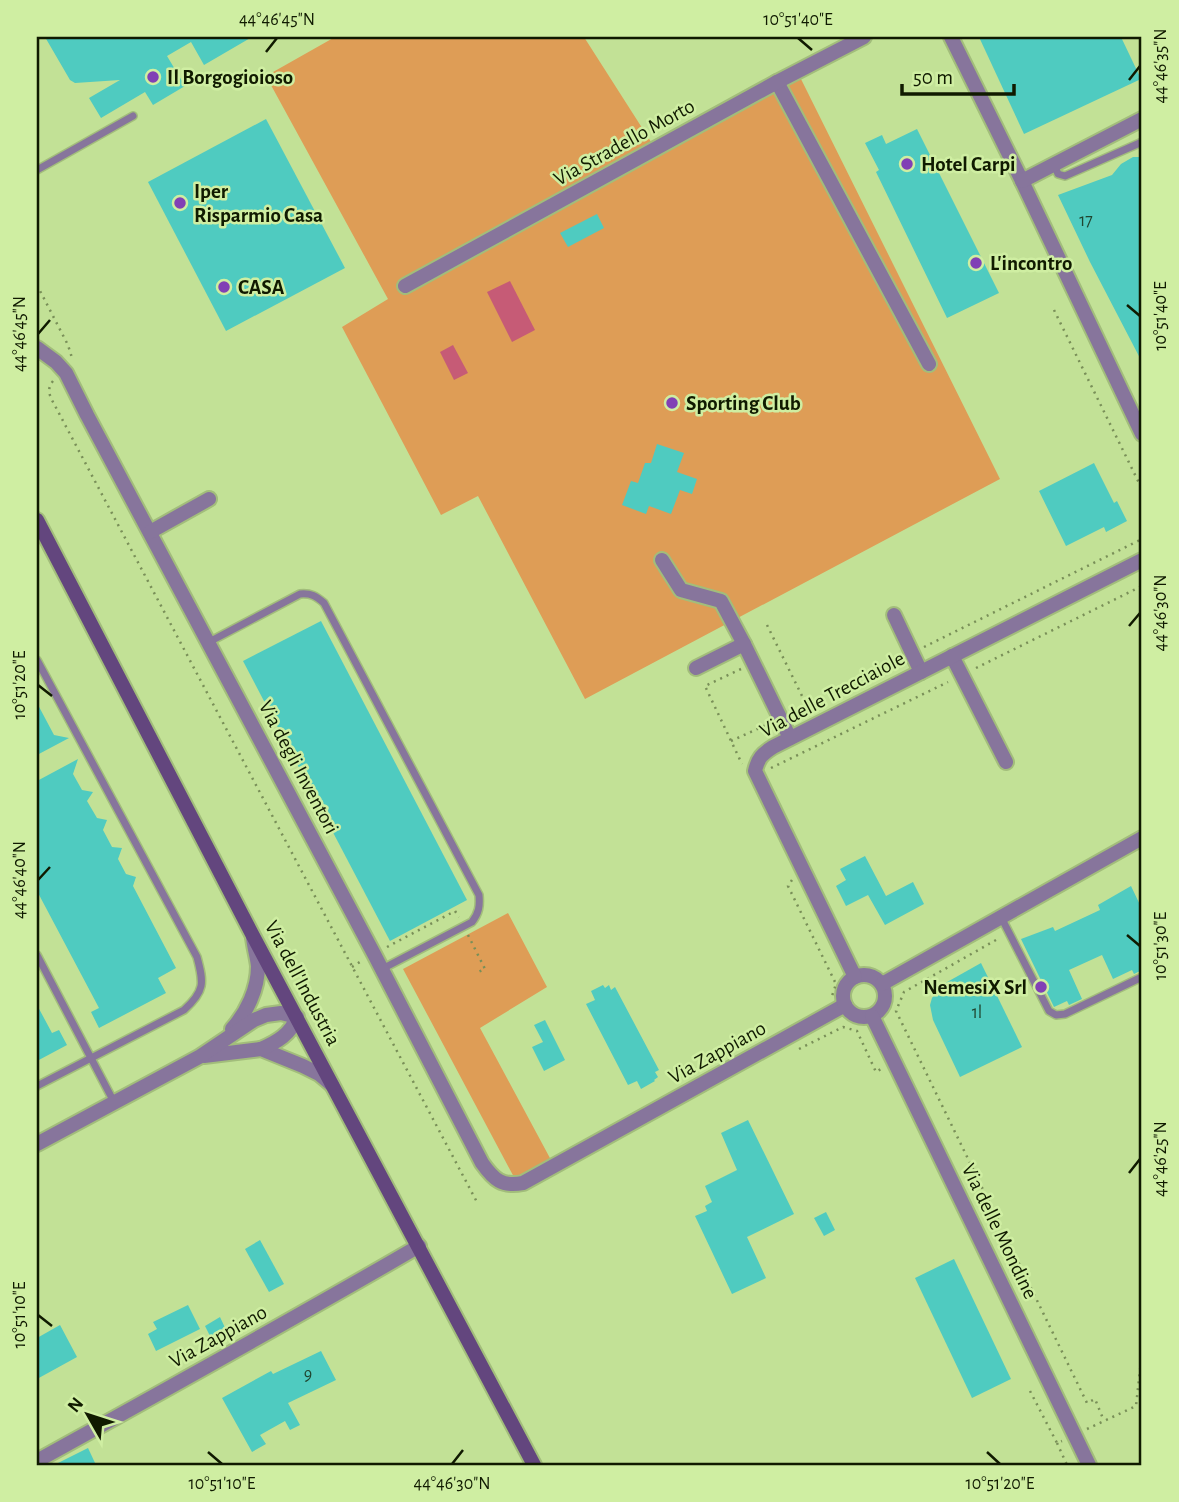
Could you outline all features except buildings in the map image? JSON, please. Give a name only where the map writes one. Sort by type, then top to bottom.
[{"type":"street","name":"Via Stradello Morto","points":[[405,286],[864,37]]},
{"type":"street","points":[[951,37],[1142,434]]},
{"type":"street","points":[[777,82],[929,364]]},
{"type":"street","points":[[1021,181],[1142,120]]},
{"type":"street","name":"Via degli Inventori","points":[[37,348],[66,373],[482,1163],[496,1180]]},
{"type":"street","points":[[37,362],[66,373]]},
{"type":"street","points":[[150,532],[209,499]]},
{"type":"street","name":"Via dell'Industria","points":[[37,520],[252,934],[534,1465]]},
{"type":"street","name":"Via delle Trecciaiole","points":[[757,775],[757,760],[785,741],[1142,559]]},
{"type":"street","points":[[662,560],[681,590],[721,601],[744,644],[785,741]]},
{"type":"street","points":[[894,615],[921,672]]},
{"type":"street","points":[[695,668],[744,644]]},
{"type":"street","points":[[952,656],[1006,762]]},
{"type":"street","points":[[757,775],[855,977]]},
{"type":"street","points":[[882,984],[1142,838]]},
{"type":"street","points":[[199,1057],[233,1029],[251,999],[258,967],[252,934]]},
{"type":"street","points":[[867,974],[882,984],[885,1002],[872,1016],[860,1017],[845,1005],[843,992],[849,981],[855,977],[867,974]]},
{"type":"street","name":"Via Zappiano","points":[[496,1180],[513,1185],[523,1183],[845,1005]]},
{"type":"street","points":[[37,1144],[199,1057],[266,1014],[281,1013],[297,1017],[293,1027],[279,1041],[261,1049],[199,1057]]},
{"type":"street","name":"Via delle Mondine","points":[[872,1016],[1089,1465]]},
{"type":"street","points":[[261,1049],[319,1074],[334,1087]]},
{"type":"street","name":"Via Zappiano","points":[[37,1461],[298,1317],[419,1246]]},
{"type":"lane","points":[[37,170],[134,116]]},
{"type":"lane","points":[[1054,164],[1058,174],[1065,176],[1142,142]]},
{"type":"lane","points":[[209,642],[300,594],[309,593],[324,603],[479,895],[478,915],[472,922],[382,969]]},
{"type":"lane","points":[[37,660],[197,957],[202,975],[201,989],[195,1000],[184,1010],[37,1086]]},
{"type":"lane","points":[[1001,917],[1049,1011],[1056,1015],[1065,1014],[1142,976]]},
{"type":"lane","points":[[37,955],[114,1103]]},
{"type":"path","points":[[37,285],[72,361],[66,373],[50,384],[50,396],[478,1204]]},
{"type":"path","points":[[1054,310],[1142,489]]},
{"type":"path","points":[[912,653],[1142,539]]},
{"type":"path","points":[[744,668],[705,686],[749,779],[788,760],[785,741]]},
{"type":"path","points":[[795,875],[788,886],[836,984],[829,1004]]},
{"type":"path","points":[[352,967],[455,911],[485,969],[478,972]]},
{"type":"path","points":[[996,940],[904,992],[896,1011],[1087,1404],[1095,1399],[1104,1421]]},
{"type":"path","points":[[799,1049],[843,1027],[857,1031],[876,1072],[896,1062]]},
{"type":"path","points":[[1057,1443],[1136,1406],[1141,1361]]},
{"type":"path","points":[[1030,1391],[1067,1465]]},
{"type":"shaded area","name":"Sporting Club","points":[[335,37],[584,37],[653,145],[797,71],[1000,479],[585,699],[478,496],[441,515],[342,327],[388,299],[266,76]]},
{"type":"shaded area","points":[[510,281],[535,330],[512,342],[487,292]]},
{"type":"shaded area","points":[[453,345],[468,373],[454,380],[440,352]]},
{"type":"shaded area","points":[[508,913],[547,987],[480,1028],[551,1160],[515,1179],[403,969]]},
{"type":"place","name":"Il Borgogioioso","points":[[153,77]]},
{"type":"place","name":"Hotel Carpi","points":[[907,164]]},
{"type":"place","name":"Iper Risparmio Casa","points":[[180,203]]},
{"type":"place","name":"L'incontro","points":[[976,263]]},
{"type":"place","name":"CASA","points":[[224,287]]},
{"type":"place","name":"Sporting Club","points":[[672,403]]},
{"type":"place","name":"NemesiX Srl","points":[[1041,987]]}]
